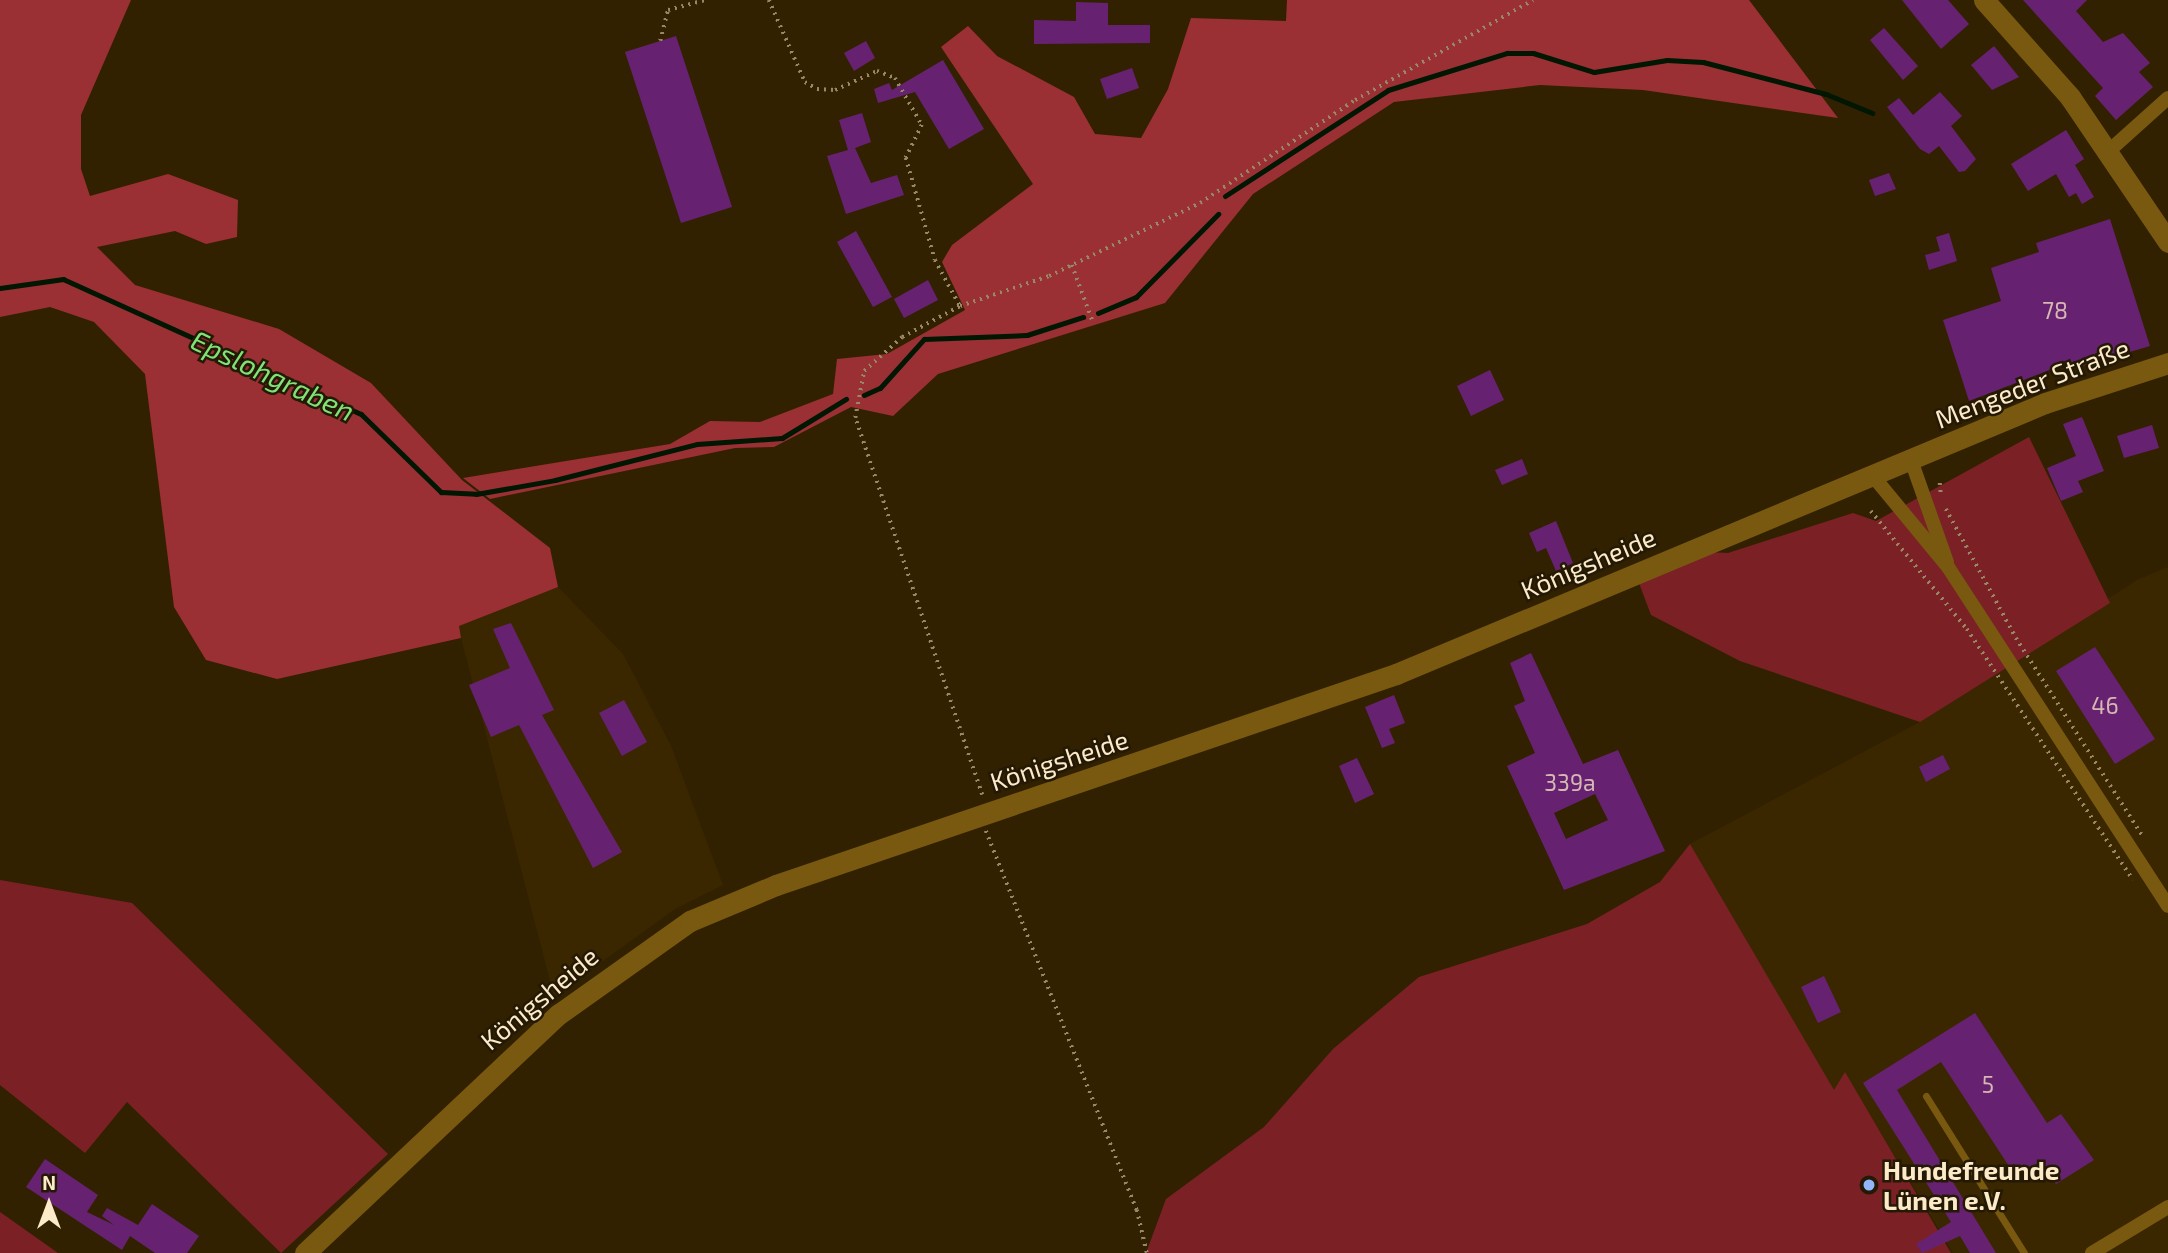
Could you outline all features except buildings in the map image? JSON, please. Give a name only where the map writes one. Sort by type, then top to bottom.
[{"type":"main road","points":[[1984,0],[2110,150],[2168,242]]},
{"type":"main road","name":"Mengeder Straße","points":[[1914,459],[2069,393],[2168,363]]},
{"type":"main road","name":"Königsheide","points":[[305,1253],[558,1013],[626,961],[730,904],[1396,674],[1914,459]]},
{"type":"street","points":[[2110,150],[2168,97]]},
{"type":"street","points":[[1914,459],[1948,567]]},
{"type":"street","points":[[1873,476],[1948,567],[2168,906]]},
{"type":"street","points":[[2092,1253],[2168,1207]]},
{"type":"lane","points":[[1926,1096],[2024,1253]]},
{"type":"path","points":[[660,41],[668,10],[706,0]]},
{"type":"path","points":[[769,0],[805,82],[817,89],[835,90],[877,71],[895,78],[922,125],[906,158],[936,260],[960,306]]},
{"type":"path","points":[[1147,1253],[1137,1210],[984,815],[853,405],[873,360],[960,306],[1072,265],[1200,203],[1364,94],[1533,0]]},
{"type":"path","points":[[1072,265],[1093,322]]},
{"type":"path","points":[[1941,483],[1944,504],[2016,638],[2146,841]]},
{"type":"path","points":[[1871,511],[1967,629],[2131,881],[2148,875]]},
{"type":"shaded area","points":[[0,0],[131,0],[81,115],[81,169],[90,196],[168,174],[238,200],[237,237],[206,244],[175,231],[97,247],[135,285],[279,329],[371,383],[462,480],[550,548],[558,587],[459,626],[461,638],[277,679],[206,660],[174,607],[145,374],[94,322],[50,307],[0,317]]},
{"type":"shaded area","points":[[1287,0],[1749,0],[1838,118],[1643,90],[1540,85],[1394,102],[1253,194],[1165,303],[938,374],[893,416],[851,407],[774,447],[735,448],[490,499],[463,478],[670,444],[710,421],[760,422],[833,394],[837,359],[887,354],[965,310],[942,262],[952,245],[1033,184],[941,47],[968,26],[997,56],[1074,97],[1095,134],[1141,138],[1168,89],[1191,18],[1286,21]]},
{"type":"shaded area","points":[[2029,437],[2110,603],[1920,722],[1740,661],[1651,615],[1639,583],[1707,552],[1728,553],[1853,513],[1876,521]]},
{"type":"shaded area","points":[[2168,567],[2168,1253],[1953,1253],[1845,1073],[1834,1091],[1690,844],[1920,722],[2137,580]]},
{"type":"shaded area","points":[[558,587],[623,654],[671,746],[723,885],[675,909],[554,996],[458,626]]},
{"type":"shaded area","points":[[1690,844],[1834,1090],[1845,1072],[1951,1253],[1146,1253],[1166,1199],[1264,1127],[1333,1049],[1419,977],[1587,924],[1660,882]]},
{"type":"shaded area","points":[[0,880],[132,903],[388,1154],[281,1253],[127,1102],[85,1153],[0,1085]]},
{"type":"shaded area","points":[[0,1212],[58,1253],[0,1253]]},
{"type":"waterway","name":"Epslohgraben","points":[[1225,196],[1388,90],[1507,53],[1533,53],[1594,72],[1667,60],[1703,62],[1826,94],[1872,113]]},
{"type":"waterway","name":"Epslohgraben","points":[[1098,313],[1136,297],[1218,214]]},
{"type":"waterway","name":"Epslohgraben","points":[[0,288],[63,279],[361,414],[441,492],[476,494],[555,480],[697,444],[782,438],[846,399]]},
{"type":"waterway","name":"Epslohgraben","points":[[864,395],[880,388],[924,339],[1027,335],[1083,317]]},
{"type":"place","name":"Hundefreunde Lünen e.V.","points":[[1869,1185]]}]
